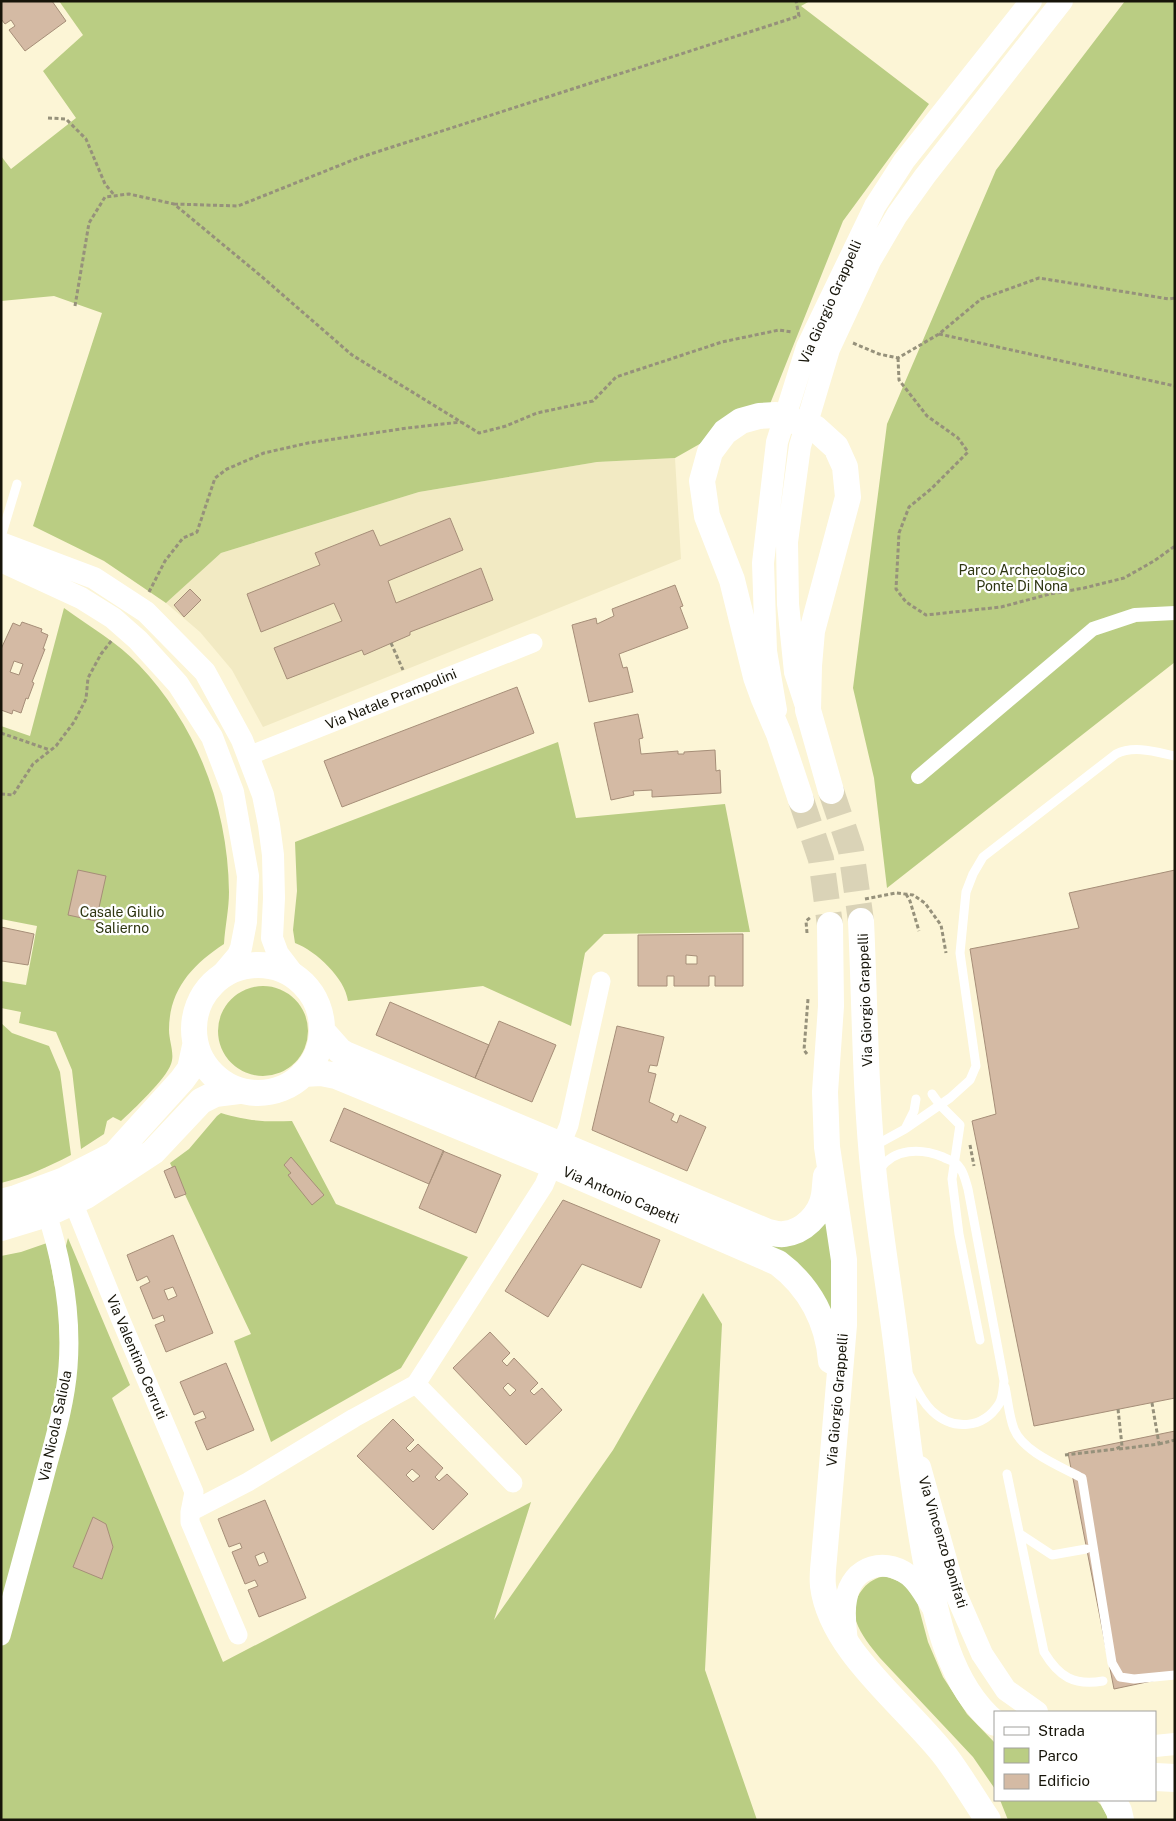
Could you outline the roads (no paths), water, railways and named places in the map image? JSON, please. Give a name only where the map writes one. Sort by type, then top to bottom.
[{"type":"highway","points":[[1156,1777],[1175,1778]]},
{"type":"main road","points":[[779,734],[764,699],[732,580],[707,516],[702,480],[710,452],[725,432],[741,421],[759,416],[776,415],[815,428],[836,447],[845,467],[848,497],[812,631],[808,710]]},
{"type":"main road","name":"Via Giorgio Grappelli","points":[[808,710],[831,791]]},
{"type":"main road","name":"Via Giorgio Grappelli","points":[[779,734],[801,800]]},
{"type":"main road","name":"Via Giorgio Grappelli","points":[[861,921],[874,1178],[914,1495],[936,1613],[953,1662],[964,1686],[980,1711],[994,1722]]},
{"type":"main road","name":"Via Giorgio Grappelli","points":[[830,925],[831,1006],[825,1092],[828,1147],[844,1260],[844,1325],[823,1585],[827,1604],[835,1625],[848,1646],[945,1756],[988,1820]]},
{"type":"main road","points":[[1,1228],[47,1214],[86,1196],[153,1152],[201,1101],[215,1094],[239,1091],[269,1093],[286,1086],[303,1074],[321,1049],[324,1017],[310,987],[294,975],[272,968],[252,967],[232,971],[216,981],[198,1000],[193,1015],[192,1032],[195,1046],[211,1075],[223,1084],[239,1091]]},
{"type":"main road","name":"Via Antonio Capetti","points":[[324,1033],[345,1054],[557,1155],[753,1239],[790,1272],[809,1294],[824,1323],[830,1343],[836,1416]]},
{"type":"main road","points":[[1,1202],[62,1181],[115,1154],[182,1080],[190,1069],[195,1046]]},
{"type":"main road","name":"Via Antonio Capetti","points":[[303,1074],[336,1076],[557,1155]]},
{"type":"main road","name":"Via Antonio Capetti","points":[[753,1239],[790,1233],[808,1224],[815,1216],[824,1197],[828,1147]]},
{"type":"main road","points":[[1114,1801],[1121,1820]]},
{"type":"street","name":"Via Giorgio Grappelli","points":[[808,710],[796,672],[788,604],[787,542],[800,446],[829,349],[860,259],[875,206],[904,161],[1031,1]]},
{"type":"street","name":"Via Giorgio Grappelli","points":[[779,734],[766,650],[763,563],[777,442],[806,348],[860,259],[897,215],[925,176],[1062,1]]},
{"type":"street","points":[[1,544],[31,554],[99,582],[146,612],[205,672],[245,748],[263,795],[273,855],[274,898],[272,938],[278,954],[294,975]]},
{"type":"street","points":[[1,561],[62,588],[120,624],[138,640],[178,684],[212,737],[233,792],[248,876],[246,922],[241,948],[238,955],[216,981]]},
{"type":"street","points":[[918,778],[1094,629],[1135,615],[1175,613]]},
{"type":"street","name":"Via Natale Prampolini","points":[[218,751],[245,748],[533,643]]},
{"type":"street","name":"Via Antonio Capetti","points":[[557,1155],[568,1125],[601,981]]},
{"type":"street","points":[[190,1512],[248,1482],[354,1418],[416,1384],[544,1185],[557,1155]]},
{"type":"street","name":"Via Valentino Cerruti","points":[[73,1202],[194,1492],[190,1522],[238,1635]]},
{"type":"street","name":"Via Nicola Saliola","points":[[1,1636],[56,1435],[68,1369],[69,1343],[66,1294],[62,1268],[47,1214]]},
{"type":"street","points":[[416,1384],[513,1483]]},
{"type":"street","name":"Via Vincenzo Bonifati","points":[[903,1407],[956,1592],[982,1654],[1006,1690],[1036,1711]]},
{"type":"street","points":[[848,1646],[845,1612],[846,1599],[850,1587],[856,1578],[868,1568],[886,1565],[904,1571],[915,1580],[936,1613]]},
{"type":"street","points":[[1156,1746],[1175,1744]]},
{"type":"lane","points":[[1,538],[17,484]]},
{"type":"lane","points":[[872,1147],[906,1129],[940,1105],[970,1080],[976,1066],[960,953],[966,892],[973,874],[983,857],[1123,750],[1150,750],[1175,756]]},
{"type":"lane","points":[[932,1094],[960,1125],[952,1179],[959,1234],[980,1340]]},
{"type":"lane","points":[[906,1129],[914,1111],[916,1099]]},
{"type":"lane","points":[[874,1178],[884,1163],[891,1157],[904,1152],[918,1151],[933,1153],[954,1162],[963,1173],[968,1189],[1014,1430],[1023,1444],[1082,1478],[1112,1663],[1120,1677],[1134,1679],[1175,1675]]},
{"type":"lane","points":[[897,1352],[921,1397],[932,1411],[946,1422],[966,1426],[977,1424],[992,1413],[1000,1402],[1004,1381]]},
{"type":"lane","points":[[1007,1474],[1044,1652],[1054,1668],[1072,1680],[1104,1681]]},
{"type":"lane","points":[[1020,1534],[1052,1555],[1086,1549]]},
{"type":"tunnel","points":[[831,791],[851,850],[861,921]]},
{"type":"tunnel","points":[[801,800],[821,859],[830,925]]},
{"type":"park label","name":"Parco Archeologico Ponte Di Nona","points":[[1022,578]]},
{"type":"park label","name":"Casale Giulio Salierno","points":[[122,920]]}]
